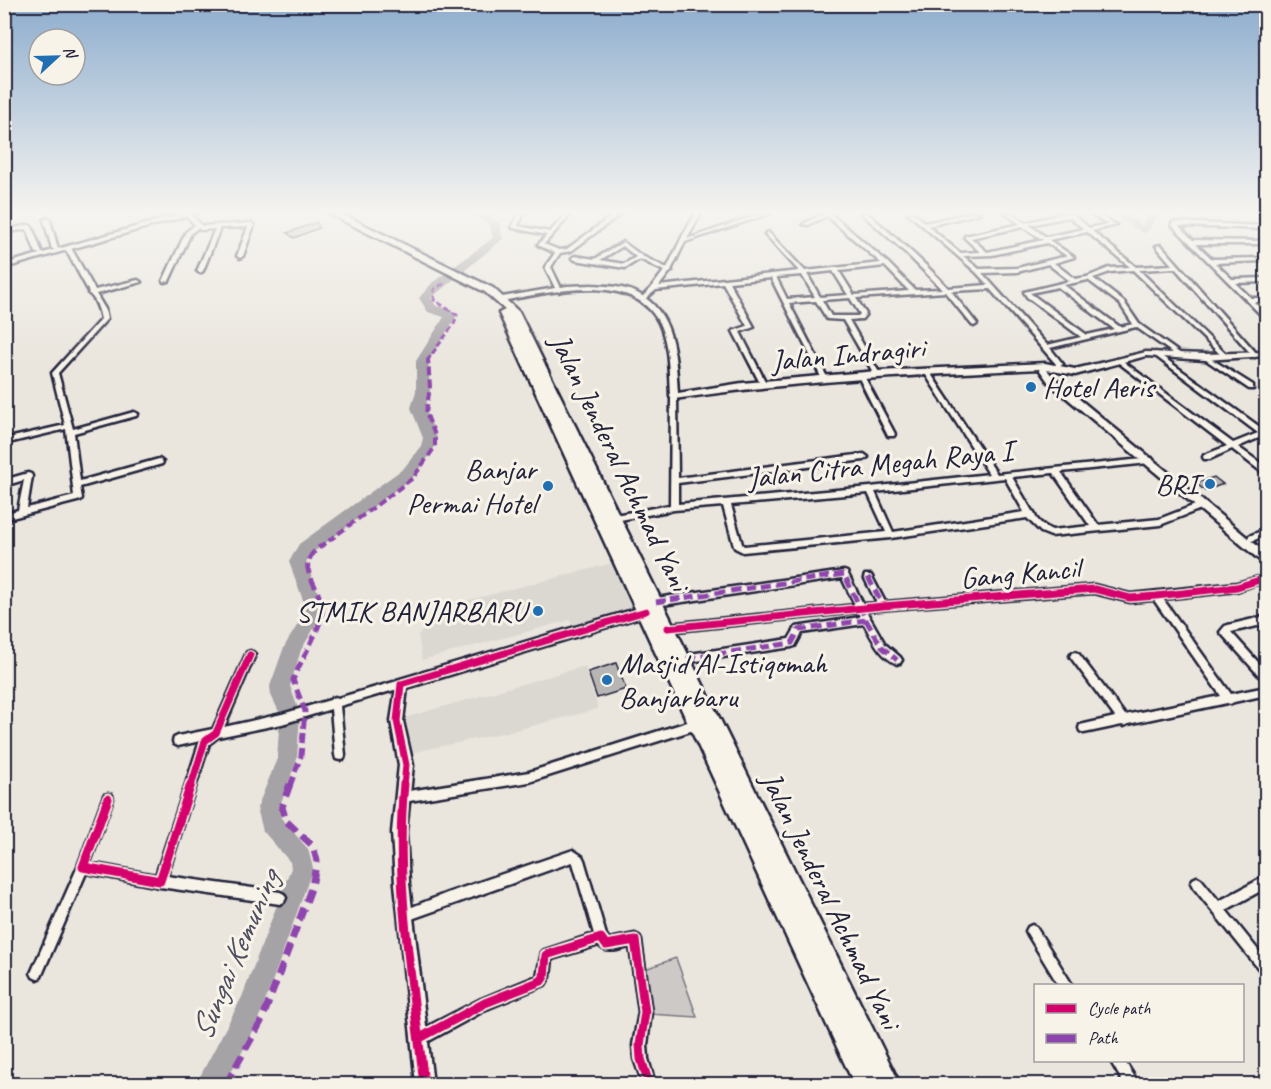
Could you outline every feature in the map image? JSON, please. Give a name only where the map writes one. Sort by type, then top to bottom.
[{"type":"highway","name":"Jalan Jenderal Achmad Yani","points":[[428,264],[502,299],[522,326],[546,386],[651,607],[668,628],[683,659],[775,870],[846,1020],[888,1084]]},
{"type":"highway","name":"Jalan Jenderal Achmad Yani","points":[[430,264],[480,292],[504,314],[546,386]]},
{"type":"highway","name":"Jalan Jenderal Achmad Yani","points":[[569,436],[615,518],[697,723],[775,870]]},
{"type":"highway","name":"Jalan Jenderal Achmad Yani","points":[[846,1020],[866,1084]]},
{"type":"main road","points":[[502,299],[559,290],[620,288],[644,298],[663,324],[674,396]]},
{"type":"main road","points":[[1045,370],[1059,368],[1075,372],[1118,360],[1156,354],[1205,357],[1266,354]]},
{"type":"main road","name":"Jalan Indragiri","points":[[674,396],[877,374],[1025,368],[1045,370]]},
{"type":"main road","points":[[1059,368],[1063,383],[1266,550]]},
{"type":"main road","points":[[1045,370],[1266,558]]},
{"type":"main road","points":[[424,1084],[399,832],[406,765],[397,721],[401,684],[651,607]]},
{"type":"street","points":[[4,518],[73,502],[78,498],[69,429],[55,373],[103,321],[102,309],[76,264]]},
{"type":"street","points":[[166,281],[174,264]]},
{"type":"street","points":[[200,271],[203,264]]},
{"type":"street","points":[[550,264],[548,267],[559,290]]},
{"type":"street","points":[[654,264],[669,271]]},
{"type":"street","points":[[644,298],[657,288],[673,264]]},
{"type":"street","points":[[796,264],[804,273],[831,319],[860,318],[864,314],[836,271]]},
{"type":"street","points":[[657,288],[886,264],[912,291]]},
{"type":"street","points":[[923,264],[948,289],[974,324]]},
{"type":"street","points":[[971,264],[1048,348],[1060,364],[1059,368]]},
{"type":"street","points":[[978,271],[1017,270],[1042,264]]},
{"type":"street","points":[[1051,264],[1075,282]]},
{"type":"street","points":[[1129,264],[1225,356]]},
{"type":"street","points":[[1215,264],[1266,317]]},
{"type":"street","points":[[1027,293],[1075,282],[1109,270],[1177,266],[1255,355]]},
{"type":"street","points":[[772,277],[825,379]]},
{"type":"street","points":[[1089,278],[1122,303],[1137,325],[1179,355]]},
{"type":"street","points":[[1231,281],[1266,280]]},
{"type":"street","points":[[725,281],[751,327],[736,331],[764,385]]},
{"type":"street","points":[[92,293],[138,282]]},
{"type":"street","points":[[1060,285],[1119,330]]},
{"type":"street","points":[[786,301],[990,287]]},
{"type":"street","points":[[1027,293],[1085,337]]},
{"type":"street","points":[[1250,300],[1266,300]]},
{"type":"street","points":[[845,318],[877,374]]},
{"type":"street","points":[[1048,348],[1137,325]]},
{"type":"street","points":[[1156,354],[1266,433]]},
{"type":"street","points":[[1205,357],[1251,387]]},
{"type":"street","points":[[1118,360],[1266,471]]},
{"type":"street","points":[[927,372],[995,477]]},
{"type":"street","points":[[861,376],[891,434]]},
{"type":"street","points":[[674,396],[674,507]]},
{"type":"street","points":[[4,442],[134,414]]},
{"type":"street","points":[[1207,457],[1266,433]]},
{"type":"street","points":[[674,481],[864,457]]},
{"type":"street","name":"Jalan Citra Megah Raya I","points":[[615,518],[674,507],[870,490],[1149,460]]},
{"type":"street","points":[[76,485],[159,462]]},
{"type":"street","points":[[1055,470],[1096,529]]},
{"type":"street","points":[[4,483],[28,476],[22,513]]},
{"type":"street","points":[[1007,476],[1030,514],[1047,532],[1160,522],[1203,505]]},
{"type":"street","points":[[870,490],[891,535]]},
{"type":"street","points":[[727,504],[738,546],[743,549],[891,535],[1030,514]]},
{"type":"street","points":[[1252,538],[1266,532]]},
{"type":"street","points":[[651,607],[844,574],[882,647],[897,660]]},
{"type":"street","points":[[868,577],[882,606]]},
{"type":"street","name":"Gang Kancil","points":[[668,628],[860,608],[1094,589],[1126,598],[1156,596],[1237,587],[1266,578]]},
{"type":"street","points":[[1156,596],[1230,700]]},
{"type":"street","points":[[683,659],[792,643],[799,630],[866,620]]},
{"type":"street","points":[[1266,620],[1228,628],[1225,632],[1266,677]]},
{"type":"street","points":[[160,881],[205,741],[216,733],[250,655]]},
{"type":"street","points":[[1075,656],[1124,721]]},
{"type":"street","points":[[178,741],[282,719],[334,701],[401,684]]},
{"type":"street","points":[[1083,728],[1266,691]]},
{"type":"street","points":[[334,701],[340,754]]},
{"type":"street","points":[[403,797],[529,777],[697,723]]},
{"type":"street","points":[[36,973],[83,867],[108,799]]},
{"type":"street","points":[[406,915],[477,887],[508,880],[573,856],[578,860],[601,938],[606,945],[635,940],[645,1012],[640,1045],[641,1059],[649,1084]]},
{"type":"street","points":[[83,867],[160,881],[280,898]]},
{"type":"street","points":[[1218,908],[1266,882]]},
{"type":"street","points":[[1197,883],[1266,969]]},
{"type":"street","points":[[1032,931],[1066,984]]},
{"type":"street","points":[[420,1038],[485,1003],[541,981],[544,977],[546,955],[601,938]]},
{"type":"street","points":[[1117,1062],[1131,1084]]},
{"type":"shaded area","name":"STMIK BANJARBARU","points":[[613,563],[638,617],[575,634],[570,620],[422,660],[418,635],[446,606]]},
{"type":"shaded area","points":[[585,666],[598,709],[406,754],[400,719]]},
{"type":"shaded area","points":[[676,958],[697,1017],[649,1014],[643,973],[645,969]]},
{"type":"building","name":"BRI","points":[[1214,477],[1223,484],[1205,491],[1196,483]]},
{"type":"building","name":"Masjid Al-Istiqomah Banjarbaru","points":[[616,663],[626,689],[597,698],[588,672]]},
{"type":"waterway","name":"Sungai Kemuning","points":[[209,1084],[241,1029],[302,868],[300,857],[271,823],[268,808],[287,759],[290,714],[281,695],[280,686],[293,647],[313,615],[312,600],[297,562],[305,549],[409,472],[428,447],[430,438],[418,408],[423,391],[422,361],[450,317],[447,312],[432,309],[425,298],[428,292],[467,264]]},
{"type":"marked path","points":[[226,1084],[262,1020],[312,886],[317,861],[313,846],[286,821],[282,807],[301,756],[305,711],[293,680],[301,658],[322,620],[322,607],[306,564],[308,556],[413,478],[435,447],[435,435],[426,413],[430,387],[427,361],[454,324],[457,315],[434,300],[434,289],[445,283]]},
{"type":"marked path","points":[[656,602],[844,574],[866,620],[799,630],[792,643],[683,659]]},
{"type":"marked path","points":[[868,577],[883,606]]},
{"type":"marked path","points":[[866,620],[882,647],[897,660]]},
{"type":"cycle path","points":[[668,628],[883,606],[1094,589],[1130,598],[1156,596],[1237,587],[1266,578]]},
{"type":"cycle path","points":[[424,1084],[402,884],[399,832],[406,765],[397,721],[401,684],[646,611]]},
{"type":"cycle path","points":[[108,799],[83,867],[160,881],[205,741],[216,733],[250,655]]},
{"type":"cycle path","points":[[420,1038],[485,1003],[541,981],[544,977],[546,955],[601,938],[606,945],[635,940],[645,1012],[640,1045],[641,1059],[649,1084]]},
{"type":"place","name":"Hotel Aeris","points":[[1031,387]]},
{"type":"place","name":"BRI","points":[[1210,484]]},
{"type":"place","name":"Banjar Permai Hotel","points":[[548,486]]},
{"type":"place","name":"STMIK BANJARBARU","points":[[538,611]]},
{"type":"place","name":"Masjid Al-Istiqomah Banjarbaru","points":[[607,680]]}]
